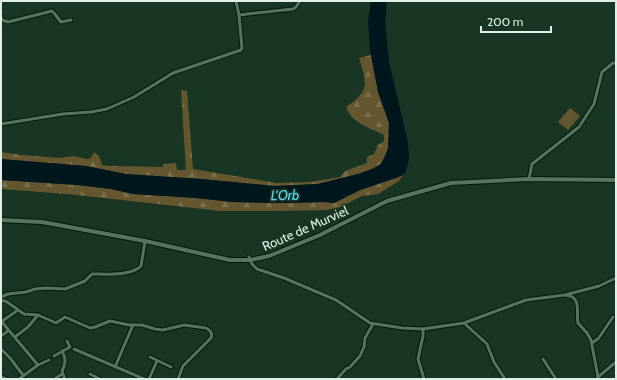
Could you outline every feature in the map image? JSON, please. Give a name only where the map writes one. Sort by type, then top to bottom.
[{"type":"main road","name":"Route de Murviel","points":[[1,220],[42,222],[145,241],[230,260],[269,256],[320,235],[394,198],[451,183],[529,179],[616,180]]},
{"type":"street","points":[[1,124],[63,114],[107,109],[134,97],[173,73],[241,50],[239,15],[236,1]]},
{"type":"street","points":[[239,15],[293,8],[296,7],[300,1]]},
{"type":"street","points":[[1,17],[4,22],[8,22],[52,12],[61,22],[71,20]]},
{"type":"street","points":[[529,179],[532,164],[579,127],[594,104],[602,72],[613,63],[616,63]]},
{"type":"street","points":[[145,241],[141,266],[135,270],[122,273],[92,274],[85,281],[65,289],[35,289],[26,292],[8,294],[1,298],[27,315],[38,315],[56,323],[65,318],[90,328],[110,321],[133,325],[142,324],[155,329],[163,330],[184,325],[206,328],[210,330],[212,334],[211,338],[183,366],[178,379]]},
{"type":"street","points":[[249,258],[254,267],[257,269],[336,300],[373,324],[423,329],[464,323],[526,300],[565,295],[599,286],[616,278]]},
{"type":"street","points":[[565,295],[573,297],[578,303],[578,323],[587,333],[592,343],[597,378]]},
{"type":"street","points":[[18,310],[1,322],[38,365]]},
{"type":"street","points":[[15,337],[28,327],[38,315]]},
{"type":"street","points":[[592,343],[598,339],[613,317]]},
{"type":"street","points":[[464,323],[487,344],[494,362],[505,379]]},
{"type":"street","points":[[337,379],[360,356],[364,347],[365,338],[373,324]]},
{"type":"street","points":[[115,367],[133,325]]},
{"type":"street","points":[[423,329],[423,342],[418,359],[424,379]]},
{"type":"street","points":[[1,336],[8,331]]},
{"type":"street","points":[[54,356],[70,347],[67,341]]},
{"type":"street","points":[[1,349],[23,375]]},
{"type":"street","points":[[74,349],[144,379]]},
{"type":"street","points":[[56,378],[62,374],[66,357],[62,351]]},
{"type":"street","points":[[150,357],[170,366]]},
{"type":"street","points":[[543,359],[556,379]]},
{"type":"street","points":[[19,379],[38,365],[49,360]]},
{"type":"street","points":[[149,379],[157,361]]},
{"type":"street","points":[[597,378],[616,362]]},
{"type":"street","points":[[62,374],[65,379]]},
{"type":"street","points":[[90,374],[99,379]]},
{"type":"street","points":[[129,379],[132,374]]},
{"type":"street","points":[[1,377],[6,379]]},
{"type":"green space","points":[[371,55],[378,92],[389,123],[388,148],[381,164],[358,174],[318,184],[275,186],[126,174],[86,166],[1,159],[1,152],[59,158],[73,156],[87,159],[91,158],[94,152],[99,156],[102,165],[163,167],[163,164],[176,163],[177,170],[186,170],[181,90],[187,91],[193,169],[277,183],[310,182],[340,177],[345,171],[367,163],[367,157],[374,154],[378,145],[384,141],[384,135],[357,121],[352,117],[346,107],[363,91],[365,80],[359,58]]},
{"type":"green space","points":[[570,108],[580,116],[568,130],[558,122]]},
{"type":"green space","points":[[403,175],[399,181],[378,194],[362,196],[340,207],[328,210],[221,211],[67,194],[1,189],[1,180],[78,185],[111,189],[133,194],[232,202],[334,203],[360,190]]},
{"type":"water","name":"L'Orb","points":[[371,1],[387,1],[385,22],[389,62],[408,143],[409,159],[406,171],[403,175],[360,190],[334,203],[232,202],[133,194],[111,189],[78,185],[1,180],[1,159],[86,166],[126,174],[275,186],[318,184],[372,169],[381,164],[386,155],[388,148],[389,123],[378,92],[370,50],[368,21]]}]
